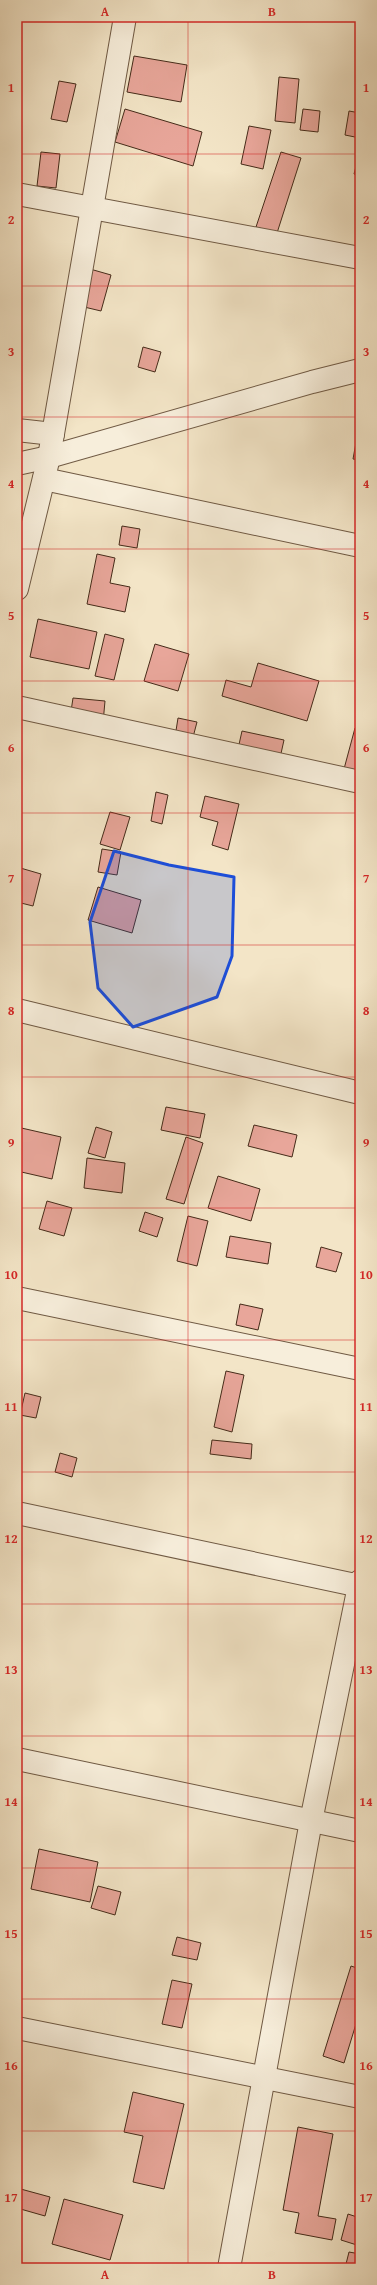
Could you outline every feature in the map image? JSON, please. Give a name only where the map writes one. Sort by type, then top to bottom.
[{"type":"street","points":[[17,589],[49,457],[125,17]]},
{"type":"street","points":[[17,194],[360,258]]},
{"type":"street","points":[[17,464],[49,457],[312,382],[360,370]]},
{"type":"street","points":[[17,430],[53,434]]},
{"type":"street","points":[[44,479],[360,546]]},
{"type":"street","points":[[17,707],[360,782]]},
{"type":"street","points":[[17,1010],[360,1093]]},
{"type":"street","points":[[17,1298],[360,1369]]},
{"type":"street","points":[[17,1512],[360,1584],[311,1821],[229,2268]]},
{"type":"street","points":[[17,1760],[360,1831]]},
{"type":"street","points":[[17,2028],[360,2097]]},
{"type":"highlighted area","points":[[114,851],[169,865],[234,877],[232,956],[217,997],[133,1027],[98,988],[90,922]]},
{"type":"building","points":[[134,56],[187,65],[181,102],[127,92]]},
{"type":"building","points":[[279,77],[299,79],[295,123],[275,121]]},
{"type":"building","points":[[59,81],[76,84],[67,122],[51,119]]},
{"type":"building","points":[[125,109],[202,132],[193,166],[115,142]]},
{"type":"building","points":[[303,109],[320,111],[318,132],[300,130]]},
{"type":"building","points":[[349,111],[360,113],[360,138],[345,135]]},
{"type":"building","points":[[249,126],[271,130],[263,169],[241,164]]},
{"type":"building","points":[[41,152],[60,154],[56,188],[37,186]]},
{"type":"building","points":[[281,152],[301,158],[277,233],[256,227]]},
{"type":"building","points":[[360,155],[360,176],[354,174]]},
{"type":"building","points":[[90,269],[111,275],[101,311],[80,306]]},
{"type":"building","points":[[143,347],[161,352],[155,372],[138,367]]},
{"type":"building","points":[[357,437],[360,438],[360,460],[353,459]]},
{"type":"building","points":[[122,526],[140,529],[137,548],[119,545]]},
{"type":"building","points":[[97,554],[115,558],[110,583],[130,587],[125,612],[87,604]]},
{"type":"building","points":[[38,619],[97,632],[89,669],[30,657]]},
{"type":"building","points":[[105,634],[124,639],[114,680],[95,676]]},
{"type":"building","points":[[155,644],[189,654],[178,691],[144,681]]},
{"type":"building","points":[[258,663],[319,681],[307,721],[222,696],[226,680],[251,687]]},
{"type":"building","points":[[73,698],[105,701],[103,723],[70,718]]},
{"type":"building","points":[[178,718],[197,722],[192,741],[175,737]]},
{"type":"building","points":[[355,728],[360,729],[360,773],[344,769]]},
{"type":"building","points":[[242,731],[284,740],[280,758],[238,749]]},
{"type":"building","points":[[156,792],[168,795],[162,824],[151,821]]},
{"type":"building","points":[[205,796],[239,804],[228,850],[212,845],[218,822],[200,817]]},
{"type":"building","points":[[110,812],[130,817],[120,850],[100,844]]},
{"type":"building","points":[[102,849],[121,852],[117,875],[98,872]]},
{"type":"building","points":[[17,867],[41,874],[33,906],[17,902]]},
{"type":"building","points":[[98,887],[141,900],[132,933],[88,920]]},
{"type":"building","points":[[166,1107],[205,1114],[200,1138],[161,1130]]},
{"type":"building","points":[[254,1125],[297,1135],[292,1157],[248,1146]]},
{"type":"building","points":[[17,1127],[61,1137],[52,1179],[17,1171]]},
{"type":"building","points":[[96,1127],[112,1132],[105,1158],[88,1153]]},
{"type":"building","points":[[186,1137],[203,1143],[184,1204],[166,1199]]},
{"type":"building","points":[[87,1158],[125,1163],[122,1193],[84,1188]]},
{"type":"building","points":[[218,1176],[260,1189],[251,1221],[208,1208]]},
{"type":"building","points":[[47,1201],[72,1208],[64,1236],[39,1229]]},
{"type":"building","points":[[145,1212],[163,1218],[157,1237],[139,1231]]},
{"type":"building","points":[[188,1216],[208,1221],[197,1266],[177,1261]]},
{"type":"building","points":[[230,1236],[271,1243],[268,1264],[226,1257]]},
{"type":"building","points":[[321,1247],[342,1253],[336,1272],[316,1267]]},
{"type":"building","points":[[240,1304],[263,1309],[258,1330],[236,1325]]},
{"type":"building","points":[[226,1371],[244,1375],[232,1432],[214,1427]]},
{"type":"building","points":[[25,1393],[41,1397],[36,1418],[20,1415]]},
{"type":"building","points":[[212,1440],[252,1444],[251,1459],[210,1454]]},
{"type":"building","points":[[60,1453],[77,1458],[72,1477],[55,1472]]},
{"type":"building","points":[[39,1849],[98,1862],[90,1902],[31,1889]]},
{"type":"building","points":[[98,1886],[121,1892],[115,1915],[91,1908]]},
{"type":"building","points":[[177,1937],[201,1943],[197,1960],[172,1955]]},
{"type":"building","points":[[351,1966],[360,1969],[360,2011],[344,2063],[323,2056]]},
{"type":"building","points":[[172,1980],[192,1984],[182,2028],[162,2024]]},
{"type":"building","points":[[133,2092],[184,2104],[164,2189],[133,2182],[143,2136],[124,2132]]},
{"type":"building","points":[[298,2127],[333,2134],[318,2216],[336,2219],[332,2240],[295,2233],[299,2213],[283,2210]]},
{"type":"building","points":[[17,2188],[50,2197],[45,2216],[17,2208]]},
{"type":"building","points":[[360,2191],[360,2214],[356,2213]]},
{"type":"building","points":[[64,2199],[123,2215],[110,2260],[52,2244]]},
{"type":"building","points":[[348,2214],[360,2218],[360,2246],[341,2240]]},
{"type":"building","points":[[349,2252],[360,2254],[360,2268],[345,2268]]}]
